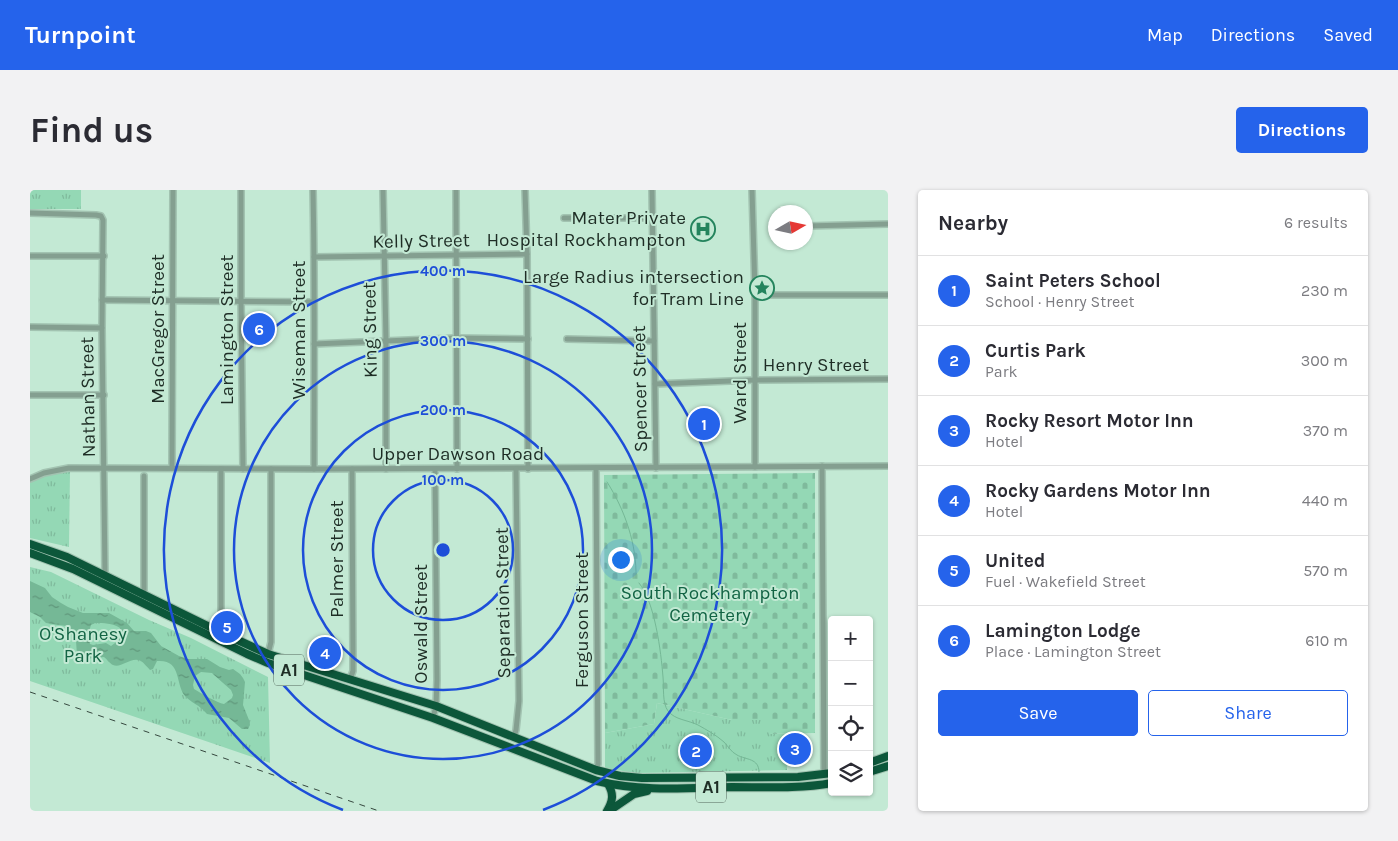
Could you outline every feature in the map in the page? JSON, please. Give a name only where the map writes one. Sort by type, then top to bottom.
[{"type":"highway","name":"A1","points":[[30,544],[67,557],[106,575],[268,654],[436,706],[596,770],[620,776],[642,778],[798,777],[828,774]]},
{"type":"highway","name":"A1","points":[[30,553],[73,569],[268,663],[433,718],[597,781],[608,784],[664,788],[780,787],[828,784]]},
{"type":"highway","points":[[873,762],[888,756]]},
{"type":"highway","points":[[873,771],[888,766]]},
{"type":"highway","points":[[608,784],[612,791],[613,800],[608,811]]},
{"type":"highway","points":[[608,811],[634,794],[664,788]]},
{"type":"street","name":"MacGregor Street","points":[[172,468],[173,190]]},
{"type":"street","name":"Lamington Street","points":[[241,190],[243,469]]},
{"type":"street","name":"Wiseman Street","points":[[313,190],[314,469]]},
{"type":"street","name":"King Street","points":[[383,190],[386,469]]},
{"type":"street","points":[[456,190],[457,468]]},
{"type":"street","points":[[525,190],[528,469]]},
{"type":"street","name":"Spencer Street","points":[[652,190],[656,468]]},
{"type":"street","name":"Ward Street","points":[[752,190],[756,380],[755,467]]},
{"type":"street","name":"Nathan Street","points":[[30,213],[96,215],[101,216],[104,220],[102,328],[106,575]]},
{"type":"street","points":[[564,218],[652,218]]},
{"type":"street","points":[[813,226],[888,224]]},
{"type":"street","name":"Kelly Street","points":[[314,257],[527,254]]},
{"type":"street","points":[[30,256],[104,256]]},
{"type":"street","points":[[755,292],[764,295],[888,295]]},
{"type":"street","points":[[102,300],[313,302]]},
{"type":"street","points":[[30,326],[102,328]]},
{"type":"street","points":[[314,344],[456,338],[528,339]]},
{"type":"street","points":[[567,339],[654,341]]},
{"type":"street","name":"Henry Street","points":[[655,384],[756,380],[888,379]]},
{"type":"street","points":[[30,395],[104,395]]},
{"type":"street","points":[[822,466],[828,774]]},
{"type":"street","name":"Upper Dawson Road","points":[[30,479],[44,473],[69,468],[528,469],[888,466]]},
{"type":"street","name":"Ferguson Street","points":[[596,468],[598,764],[596,770]]},
{"type":"street","points":[[218,630],[221,623],[221,469]]},
{"type":"street","points":[[268,654],[271,642],[271,469]]},
{"type":"street","name":"Palmer Street","points":[[350,679],[353,658],[352,469]]},
{"type":"street","name":"Oswald Street","points":[[433,718],[436,706],[435,469]]},
{"type":"street","name":"Separation Street","points":[[514,737],[519,701],[516,469]]},
{"type":"street","points":[[144,476],[144,595]]},
{"type":"green space","points":[[30,190],[81,190],[81,209],[30,209]]},
{"type":"green space","points":[[70,471],[69,547],[30,538],[30,482],[52,473]]},
{"type":"green space","name":"South Rockhampton Cemetery","points":[[815,473],[815,733],[769,734],[769,720],[732,720],[657,703],[654,724],[605,733],[604,475]]},
{"type":"green space","name":"O'Shanesy Park","points":[[30,567],[51,572],[149,620],[191,638],[268,677],[270,763],[30,681]]},
{"type":"green space","points":[[657,703],[732,720],[769,720],[770,734],[786,734],[787,770],[635,773],[605,768],[605,733],[654,724]]},
{"type":"water","points":[[30,581],[45,588],[52,597],[68,607],[83,613],[109,613],[127,623],[134,631],[151,633],[161,646],[179,656],[188,659],[207,659],[220,667],[229,670],[233,669],[240,674],[245,682],[243,705],[249,720],[250,725],[248,729],[242,729],[229,718],[207,714],[187,698],[182,691],[177,673],[171,664],[165,661],[157,661],[153,669],[150,670],[137,660],[116,666],[104,657],[79,658],[76,641],[66,626],[46,623],[40,617],[30,612]],"holes":[[[95,623],[111,624],[120,628],[119,640],[111,646],[106,643],[90,644],[88,635],[91,625]],[[201,672],[212,673],[231,690],[232,698],[224,704],[194,689],[195,676]]]},
{"type":"waterway","points":[[607,482],[629,528],[636,566],[636,578]]},
{"type":"waterway","points":[[639,583],[645,591],[649,602],[659,641],[666,708],[674,716],[698,725],[715,735],[735,754],[757,764],[759,772]]},
{"type":"railway","points":[[30,692],[379,811]]},
{"type":"place","name":"Mater Private Hospital Rockhampton","points":[[703,229]]},
{"type":"place","name":"Large Radius intersection for Tram Line","points":[[762,288]]},
{"type":"place","name":"Lamington Lodge","points":[[259,329]]},
{"type":"place","name":"Saint Peters School","points":[[704,424]]},
{"type":"place","name":"United","points":[[227,627]]},
{"type":"place","name":"Rocky Gardens Motor Inn","points":[[325,653]]},
{"type":"place","name":"Rocky Resort Motor Inn","points":[[795,749]]},
{"type":"place","name":"Curtis Park","points":[[696,751]]}]
